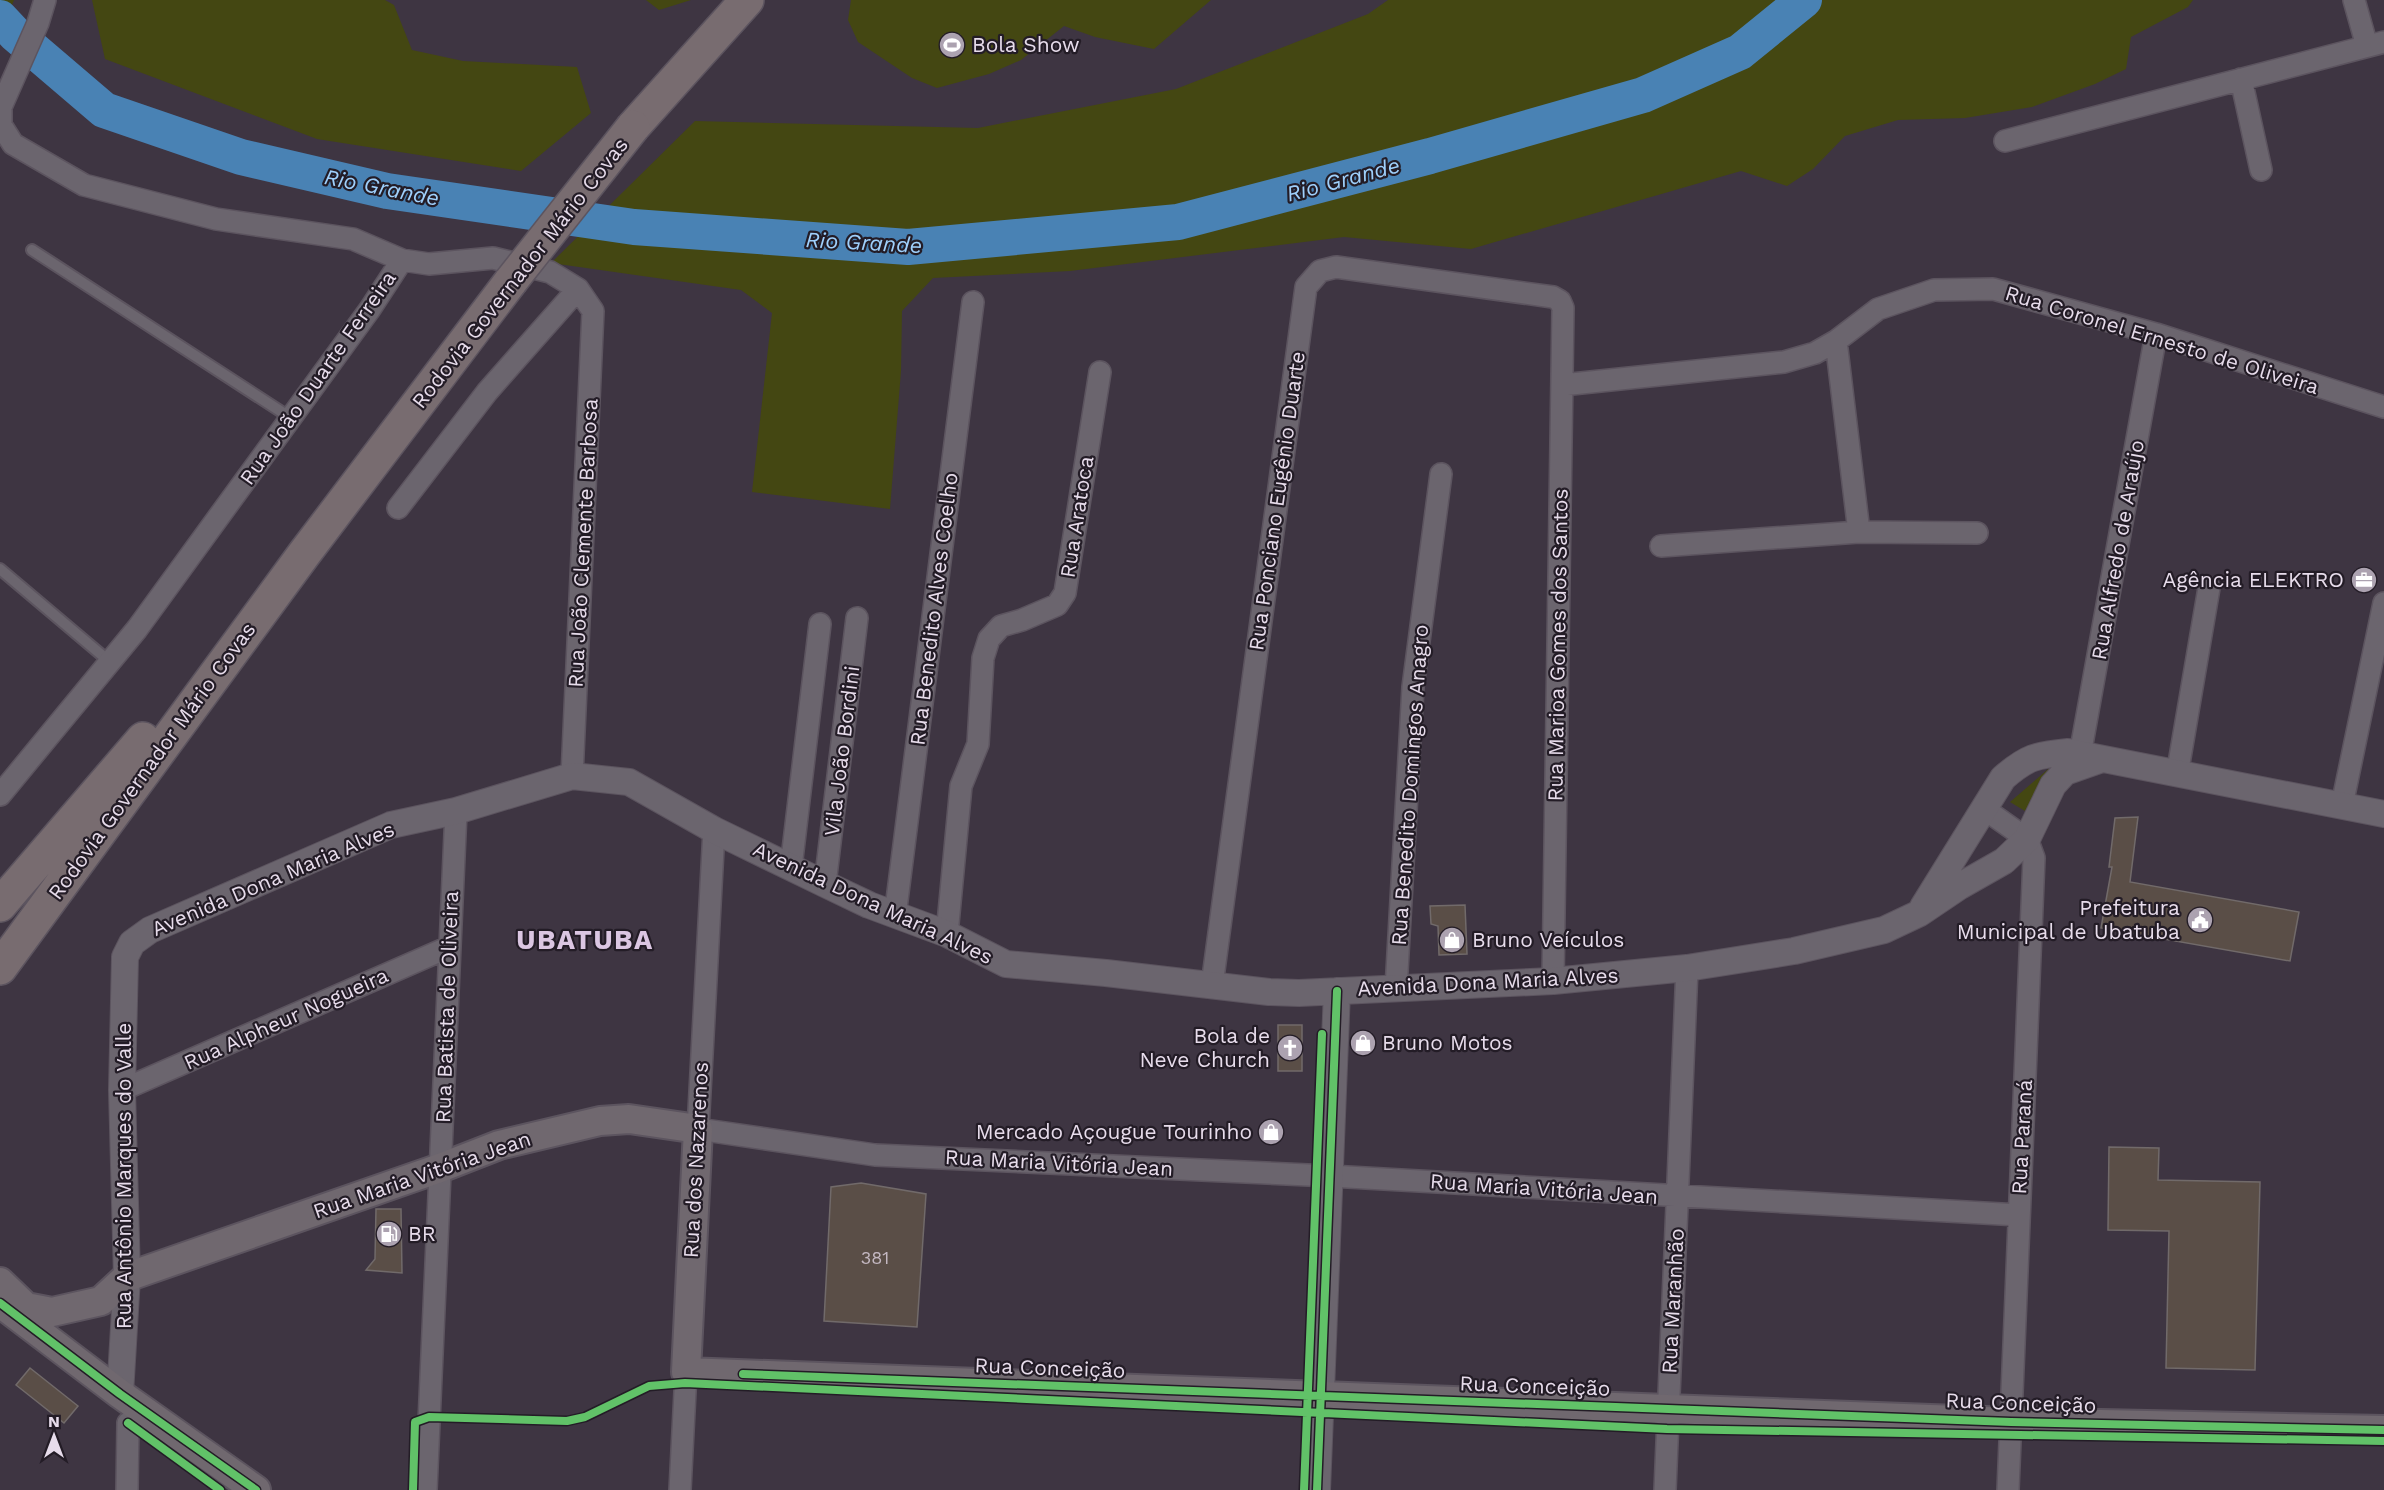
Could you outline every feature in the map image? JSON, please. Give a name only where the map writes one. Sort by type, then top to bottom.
[{"type":"highway","name":"Rodovia Governador Mário Covas","points":[[0,968],[303,554],[511,281],[633,127],[747,0]]},
{"type":"highway","name":"Rodovia Governador Mário Covas","points":[[0,905],[303,554]]},
{"type":"main road","name":"Rua Maria Vitória Jean","points":[[127,1277],[440,1168],[499,1145],[600,1120],[629,1119],[698,1129]]},
{"type":"main road","name":"Rua dos Nazarenos","points":[[686,1372],[698,1129]]},
{"type":"main road","points":[[0,1282],[26,1307],[52,1311],[101,1301],[127,1277]]},
{"type":"main road","points":[[0,1303],[120,1394],[256,1490]]},
{"type":"main road","name":"Rua Conceição","points":[[686,1372],[2011,1422],[2384,1430]]},
{"type":"street","points":[[1,106],[38,22],[45,0]]},
{"type":"street","points":[[2005,141],[2376,44],[2354,0]]},
{"type":"street","points":[[2241,79],[2261,170]]},
{"type":"street","name":"Rua João Duarte Ferreira","points":[[0,795],[137,629],[370,309],[402,260],[353,239],[216,219],[84,185],[12,144],[1,125],[1,106]]},
{"type":"street","points":[[398,508],[487,392],[578,289],[550,272],[493,258],[429,264],[402,260]]},
{"type":"street","name":"Rua Ponciano Eugênio Duarte","points":[[1212,985],[1306,287],[1320,271],[1336,267],[1552,297],[1560,301],[1563,308]]},
{"type":"street","name":"Rua João Clemente Barbosa","points":[[572,776],[593,311],[578,289]]},
{"type":"street","name":"Rua Coronel Ernesto de Oliveira","points":[[1562,385],[1784,362],[1815,353],[1836,342],[1878,309],[1934,290],[1994,289],[2156,334],[2384,407]]},
{"type":"street","name":"Rua Benedito Alves Coelho","points":[[896,916],[973,302]]},
{"type":"street","name":"Rua Marioa Gomes dos Santos","points":[[1553,981],[1563,308]]},
{"type":"street","name":"Rua Alfredo de Araújo","points":[[2087,760],[2156,334]]},
{"type":"street","points":[[1836,342],[1859,532]]},
{"type":"street","name":"Rua Aratoca","points":[[947,934],[962,786],[978,744],[983,658],[989,639],[1001,626],[1057,605],[1065,593],[1100,372]]},
{"type":"street","name":"Rua Benedito Domingos Anagro","points":[[1396,989],[1413,687],[1441,474]]},
{"type":"street","points":[[1661,546],[1859,532],[1977,533]]},
{"type":"street","points":[[2177,775],[2209,588]]},
{"type":"street","points":[[2342,805],[2384,603]]},
{"type":"street","name":"Vila João Bordini","points":[[825,884],[857,618]]},
{"type":"street","name":"Vila João Bordini","points":[[791,867],[820,624]]},
{"type":"street","points":[[1920,913],[2002,778],[2022,762],[2046,754],[2068,752],[2087,760],[2384,814]]},
{"type":"street","name":"Avenida Dona Maria Alves","points":[[125,957],[132,943],[150,930],[391,825],[456,811],[572,776],[629,782],[714,830],[825,884],[896,916],[947,934],[1006,964],[1269,992],[1396,989],[1553,981],[1687,968],[1794,951],[1884,930],[1920,913],[1960,886],[2004,861],[2027,839],[2053,785],[2065,772],[2087,760]]},
{"type":"street","points":[[1983,808],[2027,839]]},
{"type":"street","name":"Rua Batista de Oliveira","points":[[426,1490],[456,811]]},
{"type":"street","name":"Rua dos Nazarenos","points":[[698,1129],[714,830]]},
{"type":"street","name":"Rua Paraná","points":[[2008,1490],[2035,880],[2034,858],[2027,839]]},
{"type":"street","name":"Rua Alpheur Nogueira","points":[[122,1090],[449,947]]},
{"type":"street","name":"Rua Antônio Marques do Valle","points":[[120,1394],[127,1277],[122,1090],[125,957]]},
{"type":"street","name":"Rua Maranhão","points":[[1665,1490],[1687,968]]},
{"type":"street","points":[[1317,1490],[1337,991]]},
{"type":"street","name":"Rua Maria Vitória Jean","points":[[698,1129],[875,1155],[1330,1176],[2019,1215]]},
{"type":"street","name":"Rua dos Nazarenos","points":[[680,1490],[686,1372]]},
{"type":"street","points":[[127,1490],[128,1423]]},
{"type":"lane","points":[[32,250],[291,418]]},
{"type":"lane","points":[[0,569],[110,662]]},
{"type":"green space","points":[[0,0],[14,0],[0,34]]},
{"type":"green space","points":[[92,0],[385,0],[394,5],[412,50],[463,61],[577,67],[591,113],[521,171],[317,139],[105,59]]},
{"type":"green space","points":[[646,0],[691,0],[659,10]]},
{"type":"green space","name":"Bola Show","points":[[851,0],[1211,0],[1154,49],[1095,37],[1064,26],[1021,60],[989,74],[937,88],[912,78],[858,42],[848,20]]},
{"type":"green space","points":[[1388,0],[2193,0],[2188,7],[2131,37],[2126,69],[2095,84],[2032,107],[1965,118],[1898,120],[1845,136],[1813,169],[1787,186],[1741,171],[1471,249],[1344,237],[1070,271],[933,278],[902,311],[901,371],[890,509],[752,492],[772,313],[741,290],[551,263],[695,121],[978,128],[1176,89],[1368,14]]},
{"type":"green space","points":[[2061,758],[2025,811],[2010,802]]},
{"type":"building","name":"Prefeitura Municipal de Ubatuba","points":[[2138,817],[2130,882],[2299,912],[2290,961],[2101,928],[2112,867],[2109,867],[2115,818]]},
{"type":"building","name":"Bruno Veículos","points":[[1465,905],[1467,954],[1439,955],[1438,926],[1431,924],[1430,906]]},
{"type":"building","name":"Bola de Neve Church","points":[[1278,1025],[1302,1025],[1302,1071],[1278,1071]]},
{"type":"building","points":[[2109,1147],[2159,1148],[2158,1180],[2260,1182],[2255,1370],[2166,1368],[2169,1231],[2108,1230]]},
{"type":"building","points":[[861,1183],[926,1194],[917,1327],[824,1321],[831,1187]]},
{"type":"building","name":"BR","points":[[376,1209],[401,1209],[402,1273],[366,1270],[375,1259]]},
{"type":"building","points":[[30,1368],[78,1406],[64,1423],[16,1385]]},
{"type":"waterway","name":"Rio Grande","points":[[0,18],[15,34],[104,110],[241,157],[387,191],[634,227],[908,247],[1178,222],[1430,156],[1643,95],[1740,52],[1804,0]]},
{"type":"cycle path","points":[[1317,1490],[1337,991]]},
{"type":"cycle path","points":[[1304,1490],[1322,1034]]},
{"type":"cycle path","points":[[0,1303],[120,1394],[256,1490]]},
{"type":"cycle path","points":[[743,1374],[2011,1422],[2384,1430]]},
{"type":"cycle path","points":[[413,1490],[415,1422],[429,1417],[567,1421],[585,1417],[649,1386],[685,1383],[1667,1429],[2384,1441]]},
{"type":"cycle path","points":[[128,1423],[220,1490]]},
{"type":"place","name":"Bola Show","points":[[952,45]]},
{"type":"place","name":"Agência ELEKTRO","points":[[2364,580]]},
{"type":"place","name":"Prefeitura Municipal de Ubatuba","points":[[2200,920]]},
{"type":"place","name":"Bruno Veículos","points":[[1452,940]]},
{"type":"place","name":"Bruno Motos","points":[[1363,1043]]},
{"type":"place","name":"Bola de Neve Church","points":[[1290,1048]]},
{"type":"place","name":"Mercado Açougue Tourinho","points":[[1271,1132]]},
{"type":"place","name":"BR","points":[[389,1234]]},
{"type":"district","name":"UBATUBA","points":[[585,940]]}]
